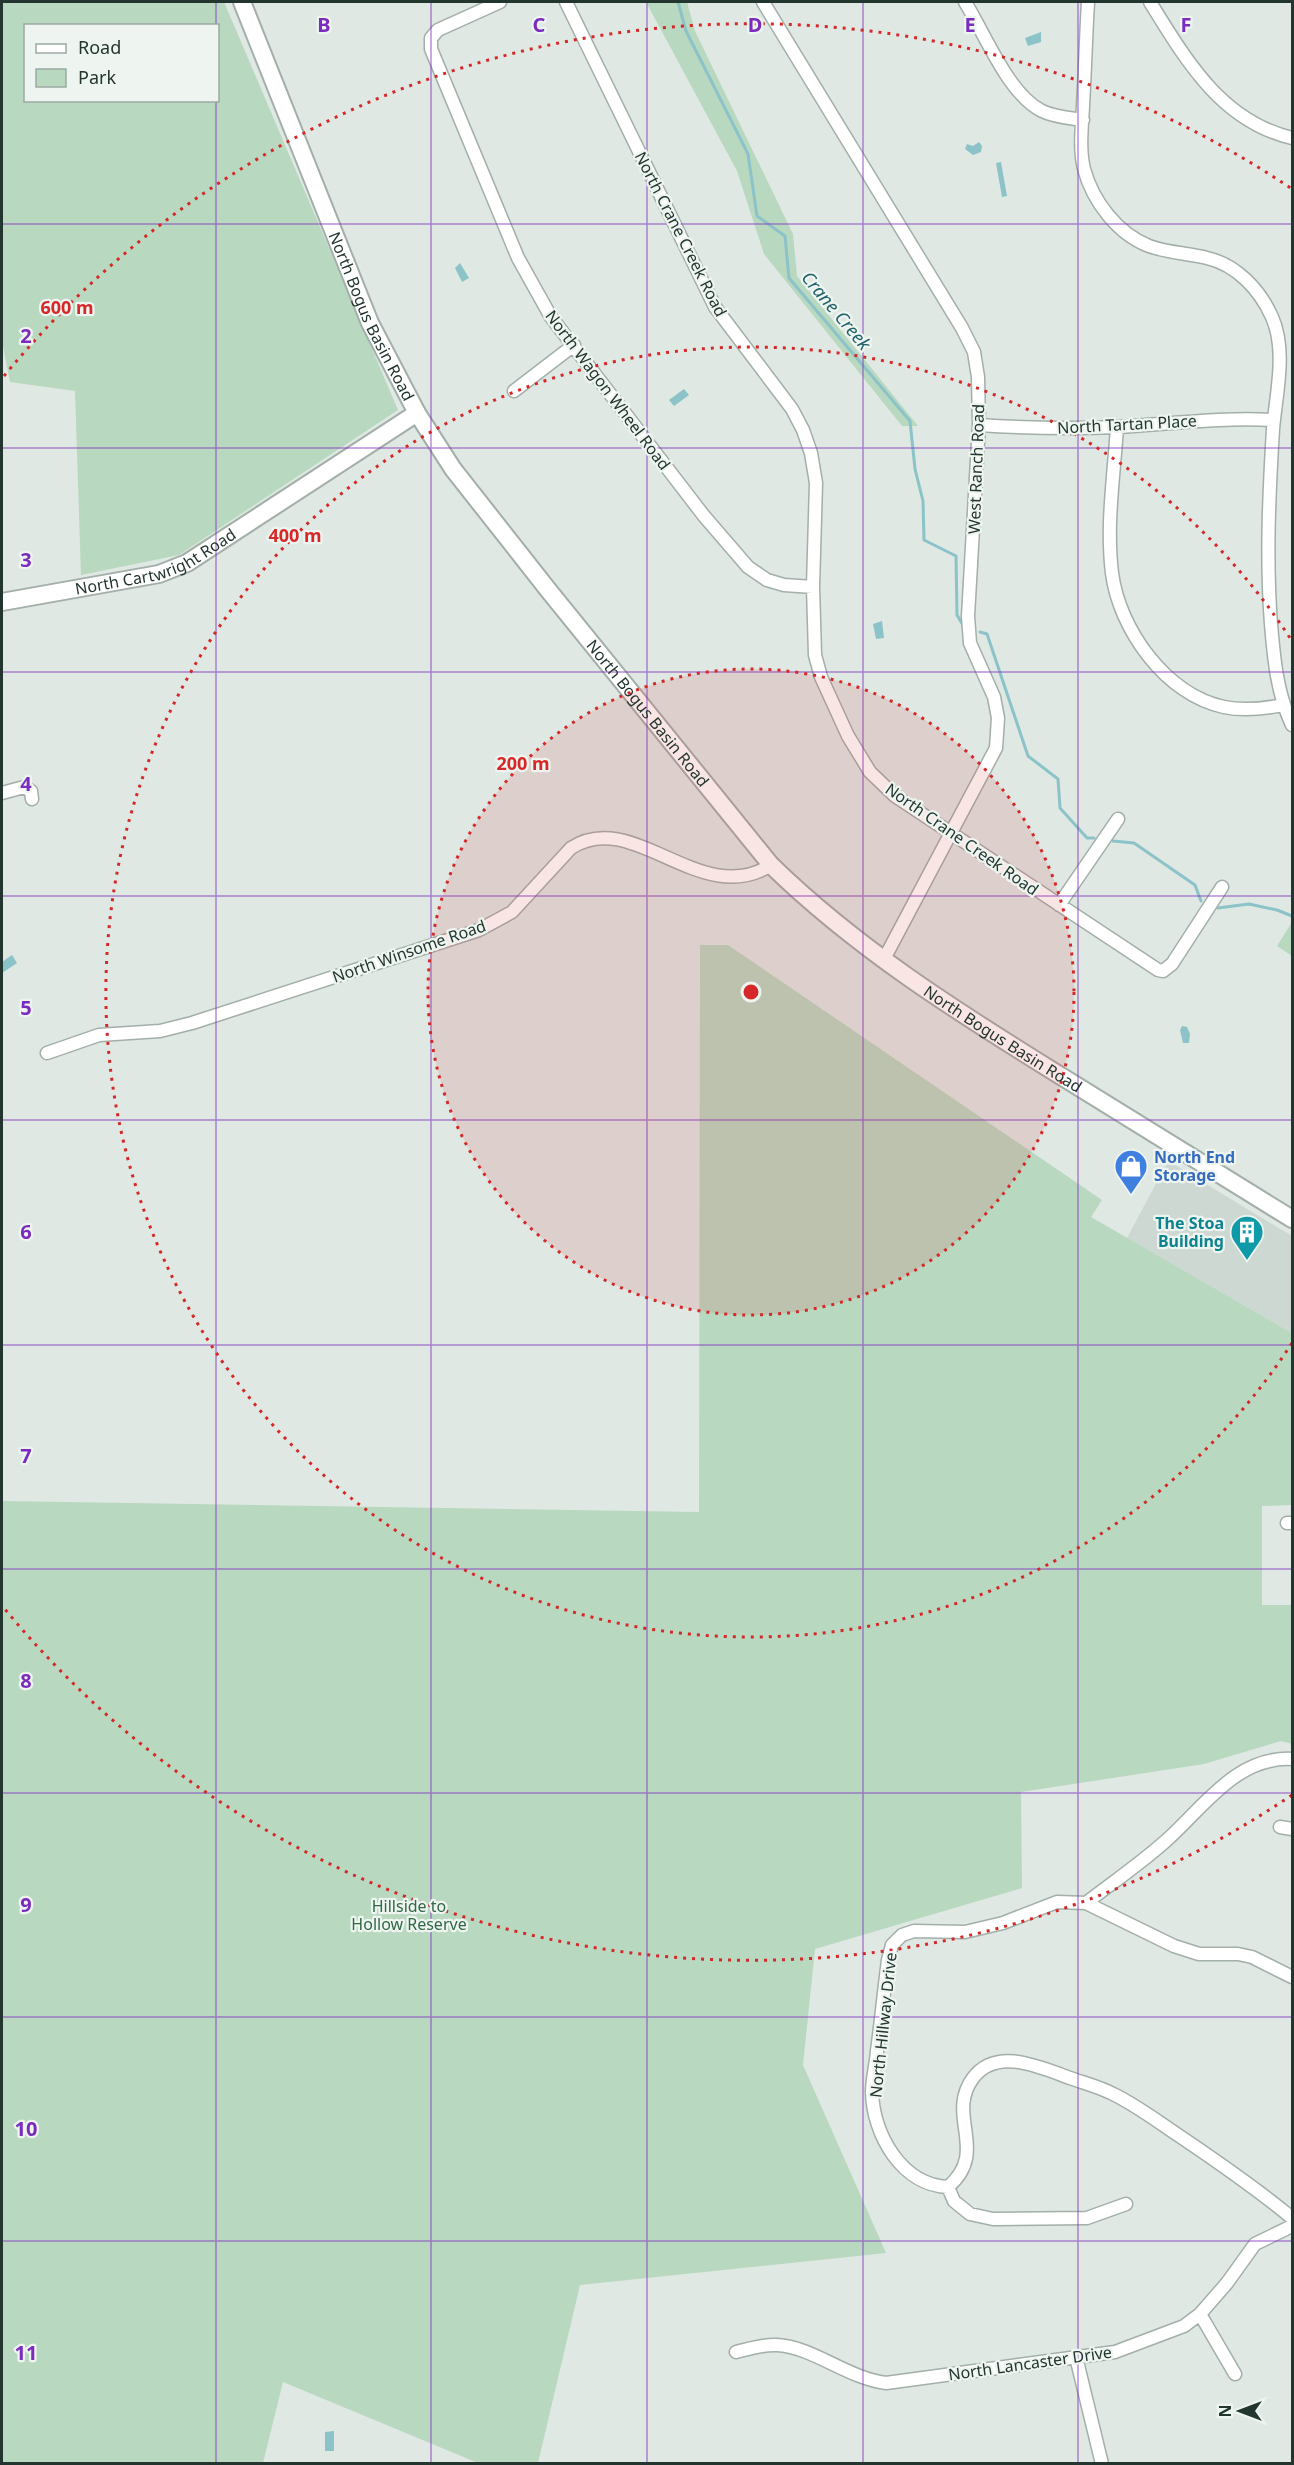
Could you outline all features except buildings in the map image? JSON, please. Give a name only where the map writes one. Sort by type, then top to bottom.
[{"type":"street","name":"North Bogus Basin Road","points":[[242,2],[370,323],[417,413],[453,469],[771,865],[810,904],[882,961],[1014,1047],[1293,1219]]},
{"type":"street","name":"North Wagon Wheel Road","points":[[500,2],[438,30],[431,38],[430,49],[518,258],[551,317],[704,516],[748,567],[767,580],[784,585],[813,587]]},
{"type":"street","name":"North Crane Creek Road","points":[[566,2],[715,307],[792,409],[803,430],[811,453],[816,483],[813,587],[815,655],[821,677],[848,736],[870,772],[895,796],[950,834],[1151,967],[1163,972],[1172,964],[1222,887]]},
{"type":"street","name":"West Ranch Road","points":[[763,2],[962,328],[974,352],[978,377],[979,425],[968,616],[970,642],[994,697],[998,718],[996,748],[882,961]]},
{"type":"street","points":[[965,2],[1023,98],[1048,114],[1083,120]]},
{"type":"street","points":[[1088,2],[1081,145],[1084,169],[1094,195],[1110,218],[1126,234],[1149,246],[1210,258],[1245,278],[1259,295],[1272,318],[1279,343],[1267,534],[1268,580],[1275,671],[1283,705],[1293,725]]},
{"type":"street","points":[[1150,2],[1180,51],[1219,99],[1247,120],[1276,135],[1293,138]]},
{"type":"street","points":[[514,391],[574,345]]},
{"type":"street","name":"North Cartwright Road","points":[[2,602],[159,574],[187,563],[417,413]]},
{"type":"street","name":"North Tartan Place","points":[[979,425],[1044,428],[1117,427],[1228,418],[1274,420]]},
{"type":"street","points":[[1117,427],[1109,543],[1112,576],[1121,609],[1139,644],[1165,674],[1198,698],[1223,707],[1248,710],[1283,705]]},
{"type":"street","points":[[2,793],[24,787],[31,791],[32,799]]},
{"type":"street","points":[[1059,905],[1118,819]]},
{"type":"street","name":"North Winsome Road","points":[[47,1053],[99,1035],[160,1032],[192,1023],[479,930],[512,912],[572,848],[582,841],[599,837],[623,841],[727,878],[760,872],[771,865]]},
{"type":"street","points":[[1086,1903],[1168,1839],[1213,1793],[1236,1775],[1268,1760],[1293,1759]]},
{"type":"street","name":"North Hillway Drive","points":[[948,2187],[936,2186],[919,2180],[905,2169],[882,2136],[875,2110],[872,2092],[892,1945],[902,1935],[914,1931],[965,1932],[1003,1923],[1057,1902],[1086,1903],[1174,1946],[1199,1954],[1238,1954],[1252,1957],[1293,1977]]},
{"type":"street","points":[[1126,2204],[1087,2218],[993,2219],[970,2214],[954,2201],[948,2187],[961,2176],[966,2163],[963,2110],[966,2093],[974,2077],[994,2065],[1015,2061],[1112,2093],[1254,2186],[1293,2218]]},
{"type":"street","name":"North Lancaster Drive","points":[[736,2352],[776,2345],[794,2348],[854,2376],[886,2383],[1115,2352],[1184,2326],[1200,2314],[1227,2283],[1255,2244],[1293,2226]]},
{"type":"street","points":[[1200,2314],[1235,2374]]},
{"type":"street","points":[[1076,2357],[1102,2463]]},
{"type":"shaded area","points":[[1168,1161],[1292,1236],[1292,1333],[1127,1238]]},
{"type":"green space","points":[[2,2],[224,2],[398,410],[179,555],[81,575],[75,391],[10,382],[2,341]]},
{"type":"green space","points":[[646,2],[687,2],[695,31],[793,234],[797,276],[918,426],[902,426],[764,254],[737,171]]},
{"type":"green space","points":[[1292,922],[1292,956],[1277,946]]},
{"type":"green space","name":"Hillside to Hollow Reserve","points":[[700,945],[728,945],[1102,1200],[1091,1217],[1292,1333],[1292,1505],[1262,1506],[1262,1605],[1292,1605],[1292,1744],[1281,1741],[1204,1764],[1021,1792],[1022,1888],[815,1949],[803,2065],[886,2253],[580,2285],[538,2463],[478,2463],[283,2382],[263,2463],[2,2463],[2,1501],[699,1512]]},
{"type":"water","points":[[1041,32],[1041,42],[1028,46],[1025,38]]},
{"type":"water","points":[[979,142],[982,146],[981,152],[973,155],[965,149],[967,144],[973,146]]},
{"type":"water","points":[[1001,162],[1007,196],[1002,197],[996,163]]},
{"type":"water","points":[[460,263],[469,278],[462,282],[455,268]]},
{"type":"water","points":[[684,389],[689,395],[674,406],[669,400]]},
{"type":"water","points":[[882,621],[884,638],[876,639],[873,624]]},
{"type":"water","points":[[12,955],[17,963],[2,973],[2,962]]},
{"type":"water","points":[[1182,1026],[1187,1027],[1190,1034],[1189,1043],[1183,1043],[1180,1030]]},
{"type":"water","points":[[334,2431],[334,2451],[325,2451],[325,2432]]},
{"type":"waterway","name":"Crane Creek","points":[[678,2],[686,31],[748,154],[757,216],[785,236],[789,278],[910,421],[915,469],[923,501],[924,540],[956,556],[957,615],[964,627]]},
{"type":"waterway","name":"Crane Creek","points":[[980,632],[987,634],[1028,756],[1058,779],[1060,808],[1087,838],[1094,838]]},
{"type":"waterway","name":"Crane Creek","points":[[1113,841],[1134,843],[1195,885],[1201,901]]},
{"type":"waterway","name":"Crane Creek","points":[[1218,908],[1249,904],[1292,916]]},
{"type":"place","name":"North End Storage","points":[[1131,1195]]},
{"type":"place","name":"The Stoa Building","points":[[1247,1261]]}]
